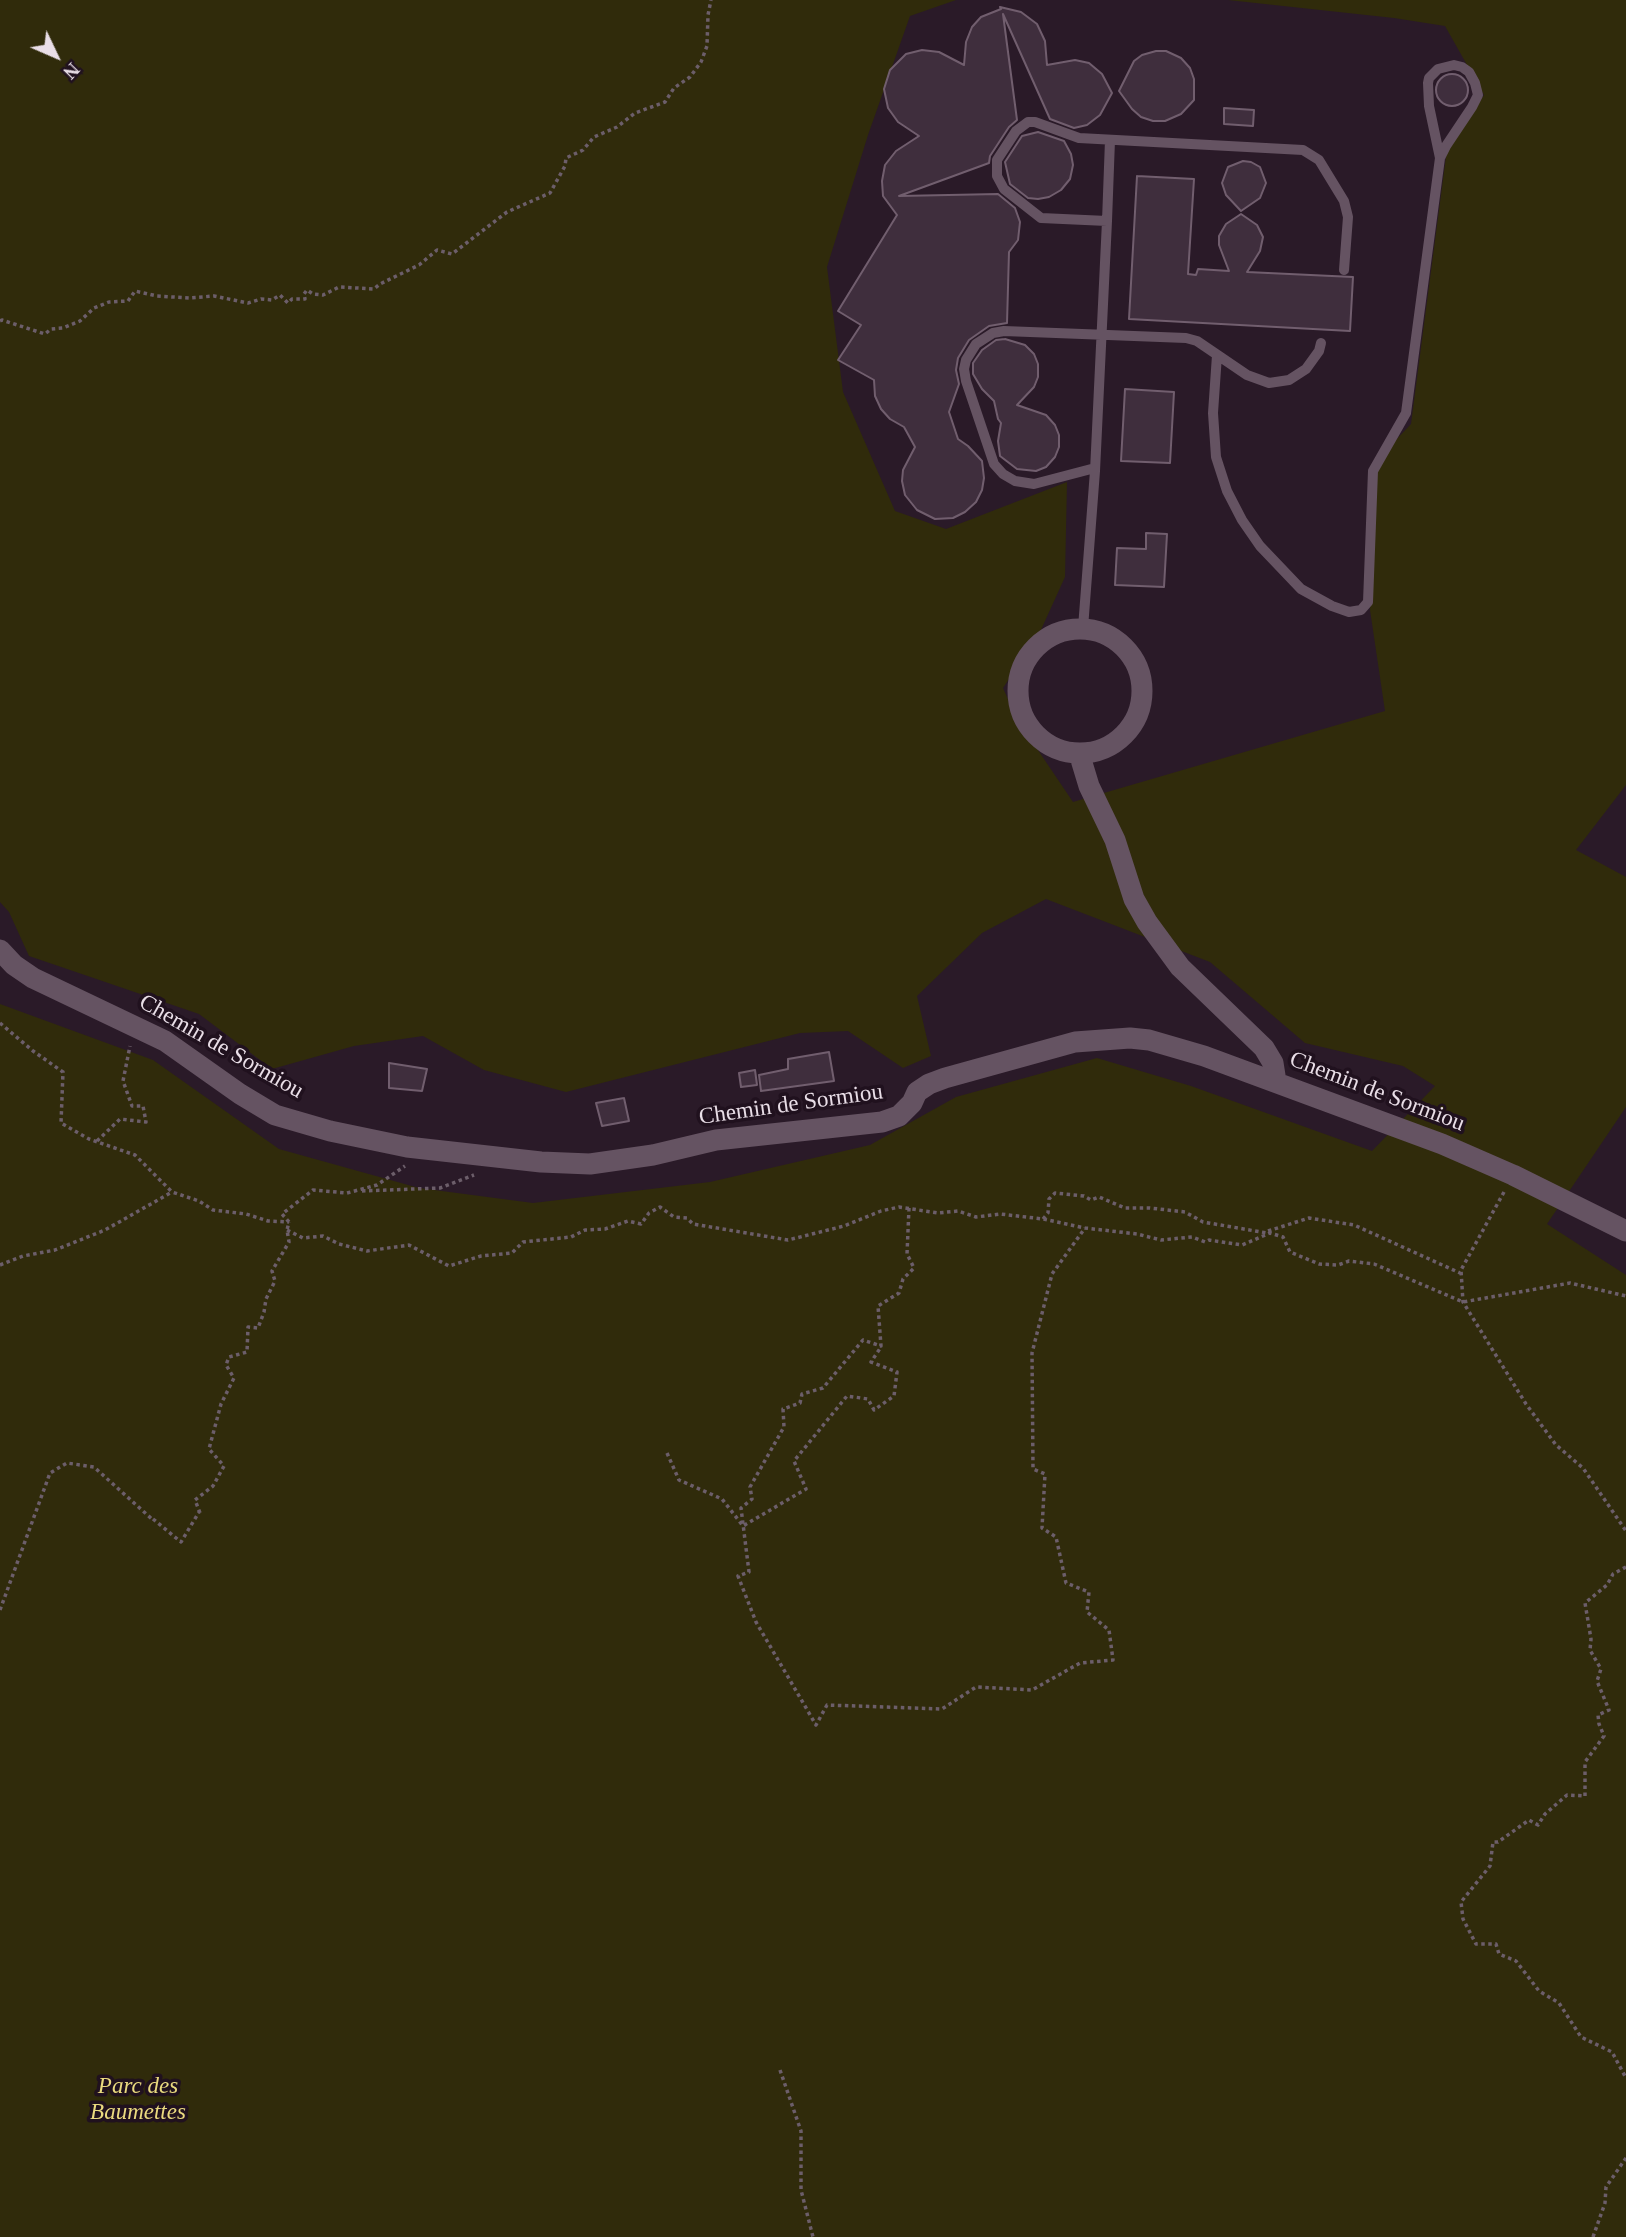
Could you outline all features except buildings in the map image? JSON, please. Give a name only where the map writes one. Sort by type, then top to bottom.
[{"type":"street","points":[[1083,628],[1106,634],[1125,648],[1135,661],[1142,692],[1136,716],[1123,735],[1110,745],[1079,753],[1061,750],[1045,743],[1032,731],[1022,716],[1018,680],[1024,663],[1034,648],[1048,637],[1065,630],[1083,628]]},
{"type":"street","points":[[1079,753],[1089,786],[1115,841],[1134,899],[1147,922],[1180,967],[1264,1048],[1273,1063],[1276,1082]]},
{"type":"street","name":"Chemin de Sormiou","points":[[0,950],[14,965],[33,978],[165,1041],[240,1094],[275,1115],[330,1131],[428,1150],[541,1162],[590,1164],[653,1155],[716,1140],[882,1122],[894,1119],[905,1111],[917,1092],[929,1084],[1052,1048],[1098,1039],[1149,1040],[1276,1082],[1443,1144],[1626,1231]]},
{"type":"lane","points":[[1217,355],[1213,413],[1216,457],[1227,491],[1242,520],[1260,546],[1301,589],[1332,607],[1349,612],[1361,610],[1368,602],[1373,471],[1406,413],[1440,158],[1478,95],[1469,72],[1462,66],[1438,69],[1429,78],[1429,106],[1440,158]]},
{"type":"lane","points":[[1107,221],[1041,218],[1004,188],[997,176],[997,160],[1016,131],[1028,122],[1035,122],[1079,138],[1303,150],[1319,160],[1344,201],[1348,217],[1345,270]]},
{"type":"lane","points":[[1083,628],[1095,468],[1110,140]]},
{"type":"lane","points":[[1095,468],[1034,484],[1015,481],[1003,474],[995,464],[964,369],[969,352],[976,344],[993,333],[1004,331],[1186,338],[1197,341],[1258,380],[1277,382],[1289,380],[1306,369],[1319,351],[1321,343]]},
{"type":"path","points":[[0,321],[45,334],[51,329],[63,328],[80,321],[94,308],[109,302],[128,300],[135,291],[149,295],[189,298],[214,296],[248,303],[261,299],[272,300],[280,295],[288,303],[292,299],[305,299],[307,290],[323,295],[339,287],[374,289],[419,265],[437,250],[452,254],[507,212],[550,193],[565,166],[566,158],[583,150],[594,137],[617,127],[635,113],[665,102],[674,88],[690,77],[701,62],[707,46],[711,0]]},
{"type":"path","points":[[0,1023],[63,1072],[61,1123],[89,1139],[135,1155],[172,1192],[199,1201],[213,1210],[246,1214],[268,1221],[289,1222]]},
{"type":"path","points":[[97,1141],[120,1119],[146,1122],[143,1106],[132,1106],[123,1082],[131,1041]]},
{"type":"path","points":[[289,1222],[282,1214],[313,1189],[347,1193],[377,1185],[428,1150]]},
{"type":"path","points":[[353,1192],[440,1188],[474,1174]]},
{"type":"path","points":[[1513,1175],[1461,1270],[1463,1302],[1526,1404],[1556,1445],[1583,1468],[1626,1531]]},
{"type":"path","points":[[0,1265],[23,1256],[55,1250],[105,1230],[172,1192]]},
{"type":"path","points":[[1043,1219],[1048,1213],[1049,1199],[1055,1193],[1084,1196],[1091,1200],[1099,1197],[1125,1208],[1185,1212],[1203,1222],[1269,1232],[1283,1237],[1290,1252],[1319,1264],[1338,1265],[1349,1261],[1374,1265],[1463,1302],[1570,1283],[1626,1296]]},
{"type":"path","points":[[287,1230],[303,1238],[323,1236],[339,1244],[367,1251],[408,1245],[449,1266],[481,1256],[512,1253],[523,1242],[571,1237],[585,1230],[606,1229],[628,1221],[641,1224],[649,1213],[660,1207],[674,1217],[687,1218],[693,1224],[788,1240],[844,1226],[899,1207],[938,1213],[958,1211],[976,1217],[1000,1213],[1137,1234],[1161,1241],[1192,1237],[1205,1242],[1209,1240],[1242,1245],[1309,1218],[1354,1225],[1460,1273]]},
{"type":"path","points":[[909,1208],[907,1254],[914,1268],[903,1279],[899,1293],[877,1306],[881,1346],[863,1339],[823,1388],[802,1394],[800,1403],[783,1409],[784,1427],[750,1487],[752,1499],[741,1508],[749,1572],[738,1576],[756,1622],[816,1725],[827,1704],[942,1709],[976,1687],[1032,1690],[1080,1664],[1114,1660],[1109,1630],[1087,1612],[1089,1592],[1066,1583],[1056,1537],[1042,1528],[1045,1474],[1033,1469],[1032,1353],[1052,1274],[1085,1228]]},
{"type":"path","points":[[0,1610],[50,1473],[67,1463],[94,1467],[181,1542],[199,1512],[195,1500],[213,1486],[224,1466],[209,1449],[221,1404],[234,1378],[226,1365],[229,1357],[247,1352],[248,1327],[258,1328],[266,1299],[275,1281],[272,1271],[289,1242],[289,1222]]},
{"type":"path","points":[[743,1526],[806,1489],[794,1461],[848,1396],[868,1399],[874,1410],[894,1396],[897,1372],[872,1362],[881,1347]]},
{"type":"path","points":[[667,1453],[679,1480],[722,1499],[743,1526]]},
{"type":"path","points":[[1626,1567],[1612,1574],[1606,1585],[1585,1603],[1591,1639],[1590,1650],[1601,1669],[1597,1681],[1609,1710],[1598,1716],[1604,1737],[1585,1762],[1585,1796],[1567,1795],[1545,1814],[1538,1825],[1529,1820],[1498,1842],[1493,1842],[1490,1866],[1461,1902],[1463,1919],[1476,1944],[1496,1944],[1499,1954],[1516,1961],[1539,1991],[1559,2003],[1581,2037],[1612,2052],[1626,2078]]},
{"type":"path","points":[[780,2070],[801,2131],[801,2190],[813,2237]]},
{"type":"path","points":[[1593,2237],[1605,2203],[1606,2186],[1626,2158]]},
{"type":"green space","name":"Parc des Baumettes","points":[[0,0],[956,0],[910,16],[868,135],[827,267],[843,392],[895,511],[946,529],[1067,482],[1065,577],[1040,632],[1003,688],[1017,719],[1073,802],[1385,711],[1370,610],[1378,459],[1411,424],[1447,149],[1484,95],[1445,26],[1228,0],[1626,0],[1626,785],[1576,850],[1626,877],[1626,1107],[1547,1224],[1626,1275],[1626,2237],[0,2237],[0,1004],[153,1060],[279,1149],[419,1188],[533,1203],[710,1182],[870,1145],[956,1097],[1097,1058],[1191,1086],[1372,1151],[1435,1086],[1403,1066],[1305,1043],[1210,962],[1046,899],[982,933],[917,996],[931,1056],[903,1068],[848,1031],[800,1033],[566,1092],[484,1070],[423,1036],[354,1046],[272,1069],[199,1014],[29,956],[9,912],[0,902]]}]
